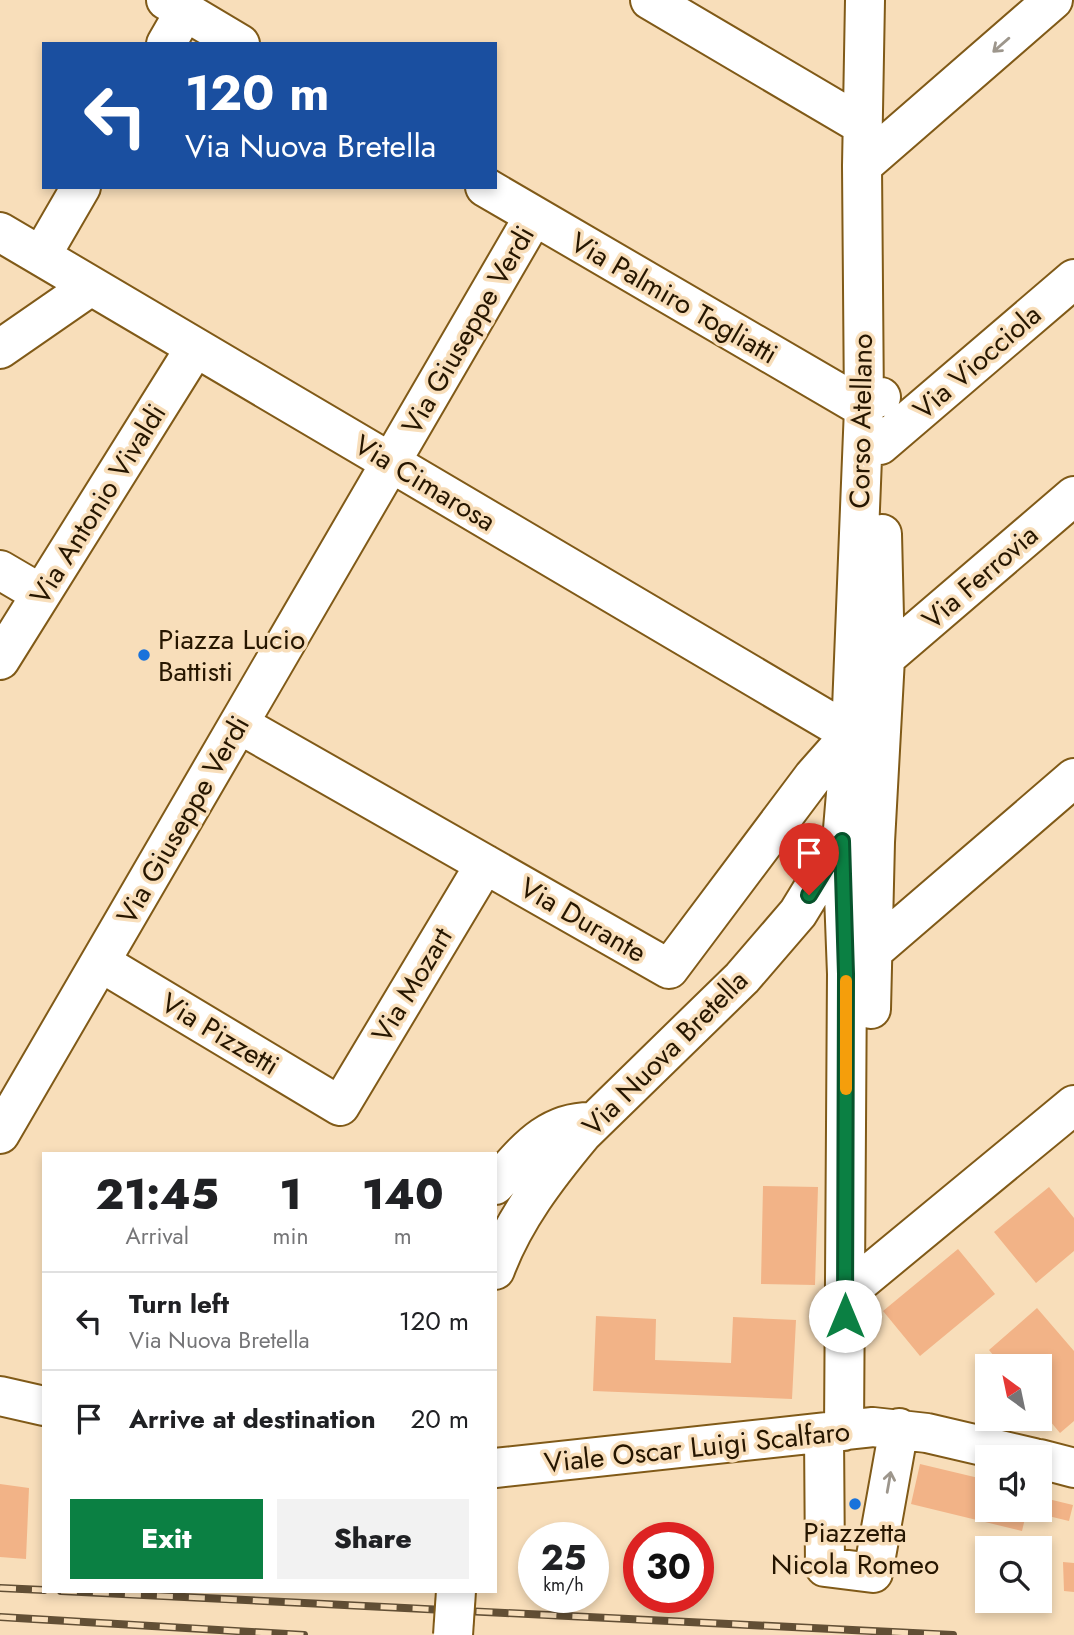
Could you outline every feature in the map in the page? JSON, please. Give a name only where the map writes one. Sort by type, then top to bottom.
[{"type":"street","points":[[650,0],[862,125]]},
{"type":"street","name":"Corso Atellano","points":[[865,0],[862,125],[864,408],[851,734],[842,841],[846,974],[845,1294],[825,1567],[873,1573],[899,1427]]},
{"type":"street","points":[[862,166],[1053,0]]},
{"type":"street","points":[[166,42],[175,6],[237,42]]},
{"type":"street","points":[[41,256],[80,189]]},
{"type":"street","name":"Via Palmiro Togliatti","points":[[488,189],[864,408]]},
{"type":"street","name":"Via Giuseppe Verdi","points":[[0,1134],[534,216]]},
{"type":"street","name":"Via Cimarosa","points":[[0,232],[851,734]]},
{"type":"street","name":"Via Viocciola","points":[[880,445],[1074,279]]},
{"type":"street","points":[[0,349],[91,286]]},
{"type":"street","name":"Via Antonio Vivaldi","points":[[0,660],[195,348]]},
{"type":"street","points":[[846,1121],[868,1078],[874,842],[885,658],[880,445],[884,397],[872,399],[864,408]]},
{"type":"street","name":"Via Ferrovia","points":[[885,658],[1074,496]]},
{"type":"street","points":[[0,570],[41,594]]},
{"type":"street","name":"Via Durante","points":[[239,724],[669,969],[813,777],[851,734]]},
{"type":"street","points":[[873,951],[1074,778]]},
{"type":"street","name":"Via Nuova Bretella","points":[[497,1265],[512,1230],[562,1158],[594,1122],[742,978],[798,913],[842,841]]},
{"type":"street","name":"Via Mozart","points":[[340,1105],[485,864]]},
{"type":"street","name":"Via Pizzetti","points":[[100,962],[340,1105]]},
{"type":"street","points":[[845,1294],[1074,1105]]},
{"type":"street","points":[[497,1183],[544,1134],[561,1126],[594,1122]]},
{"type":"street","points":[[0,1396],[42,1406]]},
{"type":"street","name":"Viale Oscar Luigi Scalfaro","points":[[497,1468],[899,1427],[1057,1461]]},
{"type":"street","points":[[453,1635],[456,1593]]},
{"type":"building","points":[[763,1186],[818,1187],[815,1285],[761,1284]]},
{"type":"building","points":[[1049,1187],[1074,1218],[1074,1251],[1036,1283],[994,1232]]},
{"type":"building","points":[[958,1249],[995,1294],[920,1356],[883,1311]]},
{"type":"building","points":[[1037,1308],[1074,1351],[1074,1421],[1060,1433],[1052,1423],[1052,1354],[992,1354],[989,1350]]},
{"type":"building","points":[[596,1316],[656,1319],[655,1360],[731,1363],[733,1317],[796,1320],[792,1399],[593,1391]]},
{"type":"building","points":[[920,1464],[975,1477],[975,1520],[911,1504]]},
{"type":"building","points":[[0,1484],[29,1488],[26,1559],[0,1557]]},
{"type":"building","points":[[1052,1500],[1073,1505],[1069,1521],[1052,1517]]},
{"type":"building","points":[[985,1522],[1024,1522],[1022,1531]]},
{"type":"building","points":[[1063,1562],[1074,1563],[1074,1592],[1064,1591]]},
{"type":"railway","points":[[0,1588],[42,1590]]},
{"type":"railway","points":[[102,1593],[953,1635]]},
{"type":"railway","points":[[0,1617],[304,1635]]},
{"type":"slow traffic","points":[[846,981],[846,1089]]},
{"type":"place","name":"Piazza Lucio Battisti","points":[[144,655]]},
{"type":"place","name":"Piazzetta Nicola Romeo","points":[[855,1504]]},
{"type":"route","points":[[809,895],[842,841],[846,974],[845,1316]]}]
